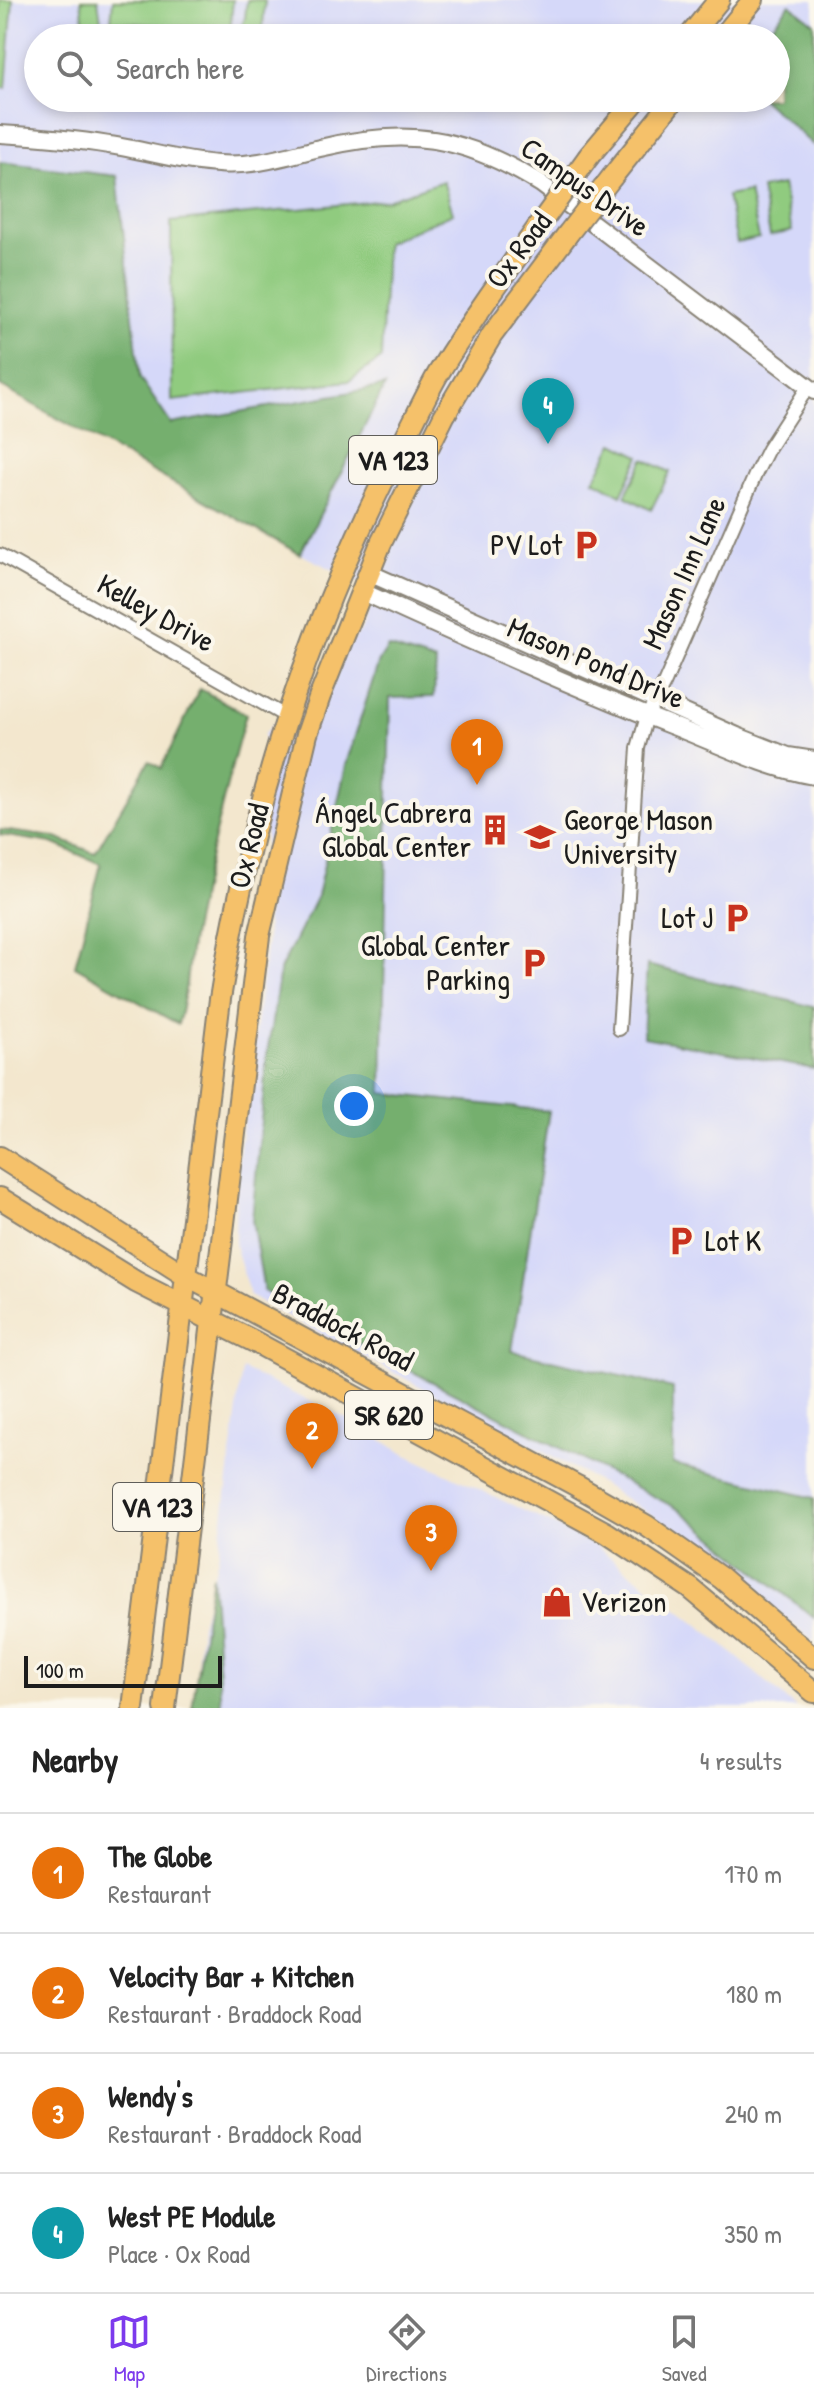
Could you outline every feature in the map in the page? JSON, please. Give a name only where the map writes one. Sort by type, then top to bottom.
[{"type":"main road","points":[[699,24],[719,0]]},
{"type":"main road","points":[[733,24],[753,0]]},
{"type":"main road","name":"Ox Road","points":[[133,1708],[227,957],[260,805],[287,717],[328,602],[382,481],[437,375],[540,224],[589,156],[626,112]]},
{"type":"main road","name":"Ox Road","points":[[165,1708],[259,936],[307,734],[381,543],[444,416],[492,335],[664,112]]},
{"type":"main road","points":[[296,781],[298,744],[296,732],[287,717],[310,706],[320,696]]},
{"type":"main road","name":"Braddock Road","points":[[0,1157],[186,1276],[647,1526],[731,1586],[814,1658]]},
{"type":"main road","name":"Braddock Road","points":[[0,1198],[136,1282],[255,1342],[607,1533],[690,1588],[814,1692]]},
{"type":"street","name":"Campus Drive","points":[[0,134],[109,145],[215,164],[267,161],[351,141],[385,137],[441,140],[468,147],[515,168],[541,184],[811,389]]},
{"type":"street","name":"Mason Inn Lane","points":[[619,1029],[638,748],[647,716],[762,461],[811,389]]},
{"type":"street","name":"Kelley Drive","points":[[0,555],[287,717]]},
{"type":"street","name":"Mason Pond Drive","points":[[365,582],[788,756],[814,760]]},
{"type":"street","name":"Mason Pond Drive","points":[[365,582],[576,688],[795,773],[814,776]]},
{"type":"shaded area","name":"George Mason University","points":[[0,0],[814,0],[814,1642],[693,1541],[590,1477],[250,1296],[235,1245],[236,1179],[267,940],[264,734],[361,631],[376,590],[300,554],[0,386]]},
{"type":"shaded area","points":[[242,1369],[349,1420],[403,1453],[592,1543],[715,1638],[796,1708],[193,1708],[201,1625],[218,1558]]},
{"type":"green space","points":[[0,0],[13,0],[6,88],[0,88]]},
{"type":"green space","points":[[81,0],[98,0],[102,24],[84,24]]},
{"type":"green space","points":[[113,0],[233,0],[231,24],[111,21]]},
{"type":"green space","points":[[247,0],[265,0],[263,24],[243,24]]},
{"type":"green space","points":[[790,4],[814,23],[813,145],[776,112],[790,112],[790,24],[774,24]]},
{"type":"green space","points":[[0,162],[117,176],[140,378],[171,424],[385,386],[300,554],[0,386]]},
{"type":"green space","points":[[443,181],[453,213],[386,243],[381,359],[349,381],[172,401],[171,222],[387,200]]},
{"type":"green space","points":[[782,185],[792,231],[770,236],[761,189]]},
{"type":"green space","points":[[749,192],[759,238],[737,243],[727,196]]},
{"type":"green space","points":[[614,443],[640,456],[621,495],[594,480]]},
{"type":"green space","points":[[644,459],[670,472],[651,510],[625,496]]},
{"type":"green space","points":[[388,647],[436,662],[434,697],[390,698],[382,1093],[549,1111],[512,1351],[673,1388],[673,1464],[814,1498],[814,1618],[680,1510],[369,1349],[264,1291],[252,1220],[267,1054],[280,970],[317,896],[347,761],[379,661]]},
{"type":"green space","points":[[200,689],[246,714],[199,905],[178,1024],[75,966],[101,864],[52,843],[0,835],[0,830],[53,837],[95,853],[149,761],[161,768]]},
{"type":"green space","points":[[647,965],[814,1007],[814,1069],[643,1037]]},
{"type":"green space","points":[[212,1575],[221,1708],[192,1708]]},
{"type":"place","name":"West PE Module","points":[[548,444]]},
{"type":"place","name":"PV Lot","points":[[586,545]]},
{"type":"place","name":"The Globe","points":[[477,785]]},
{"type":"place","name":"Ángel Cabrera Global Center","points":[[495,830]]},
{"type":"place","name":"George Mason University","points":[[540,837]]},
{"type":"place","name":"Lot J","points":[[737,918]]},
{"type":"place","name":"Global Center Parking","points":[[534,963]]},
{"type":"place","name":"Lot K","points":[[681,1241]]},
{"type":"place","name":"Velocity Bar + Kitchen","points":[[312,1469]]},
{"type":"place","name":"Wendy's","points":[[431,1571]]},
{"type":"place","name":"Verizon","points":[[557,1602]]}]
